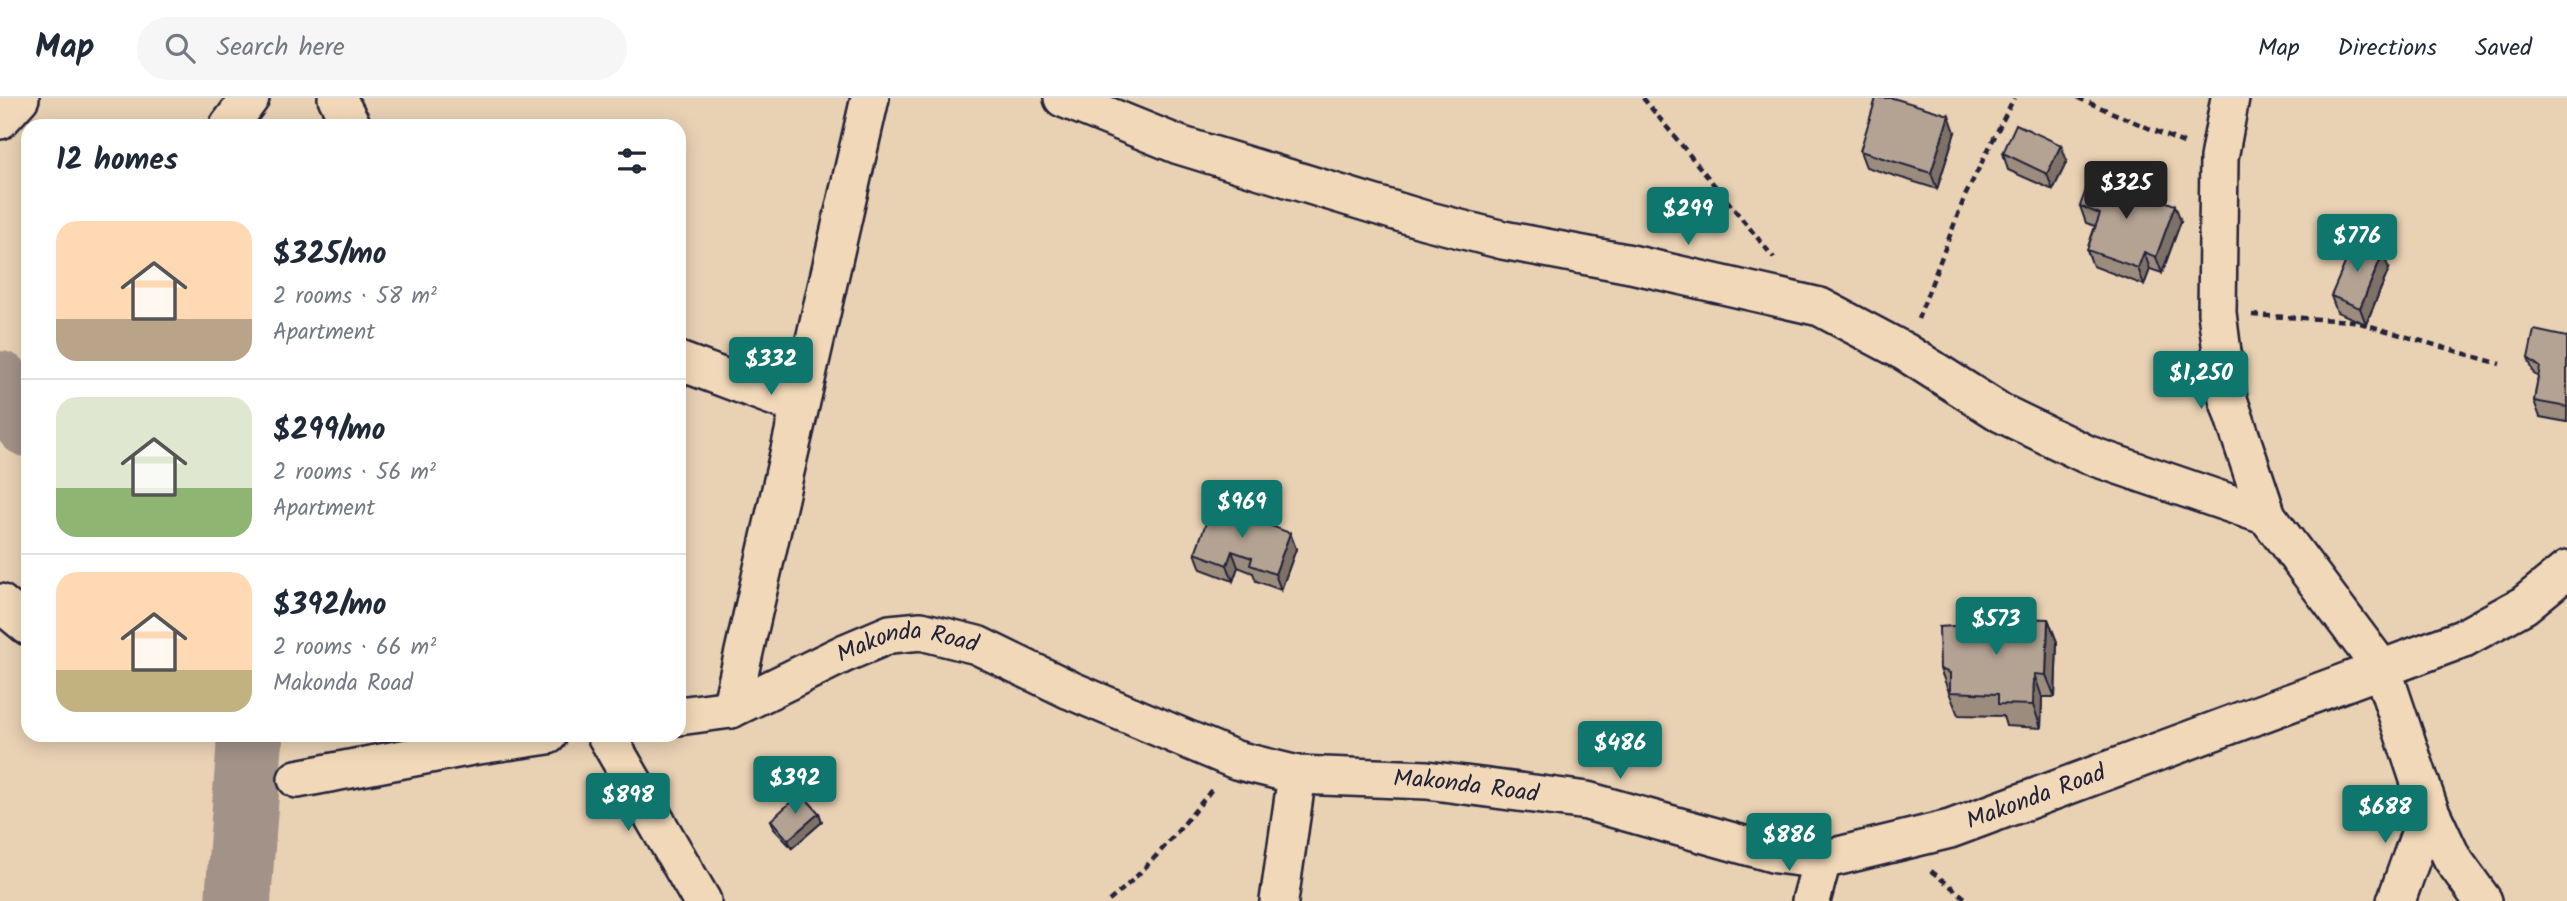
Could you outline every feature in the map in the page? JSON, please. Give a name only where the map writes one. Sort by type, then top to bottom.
[{"type":"street","points":[[0,120],[20,98]]},
{"type":"street","points":[[234,119],[250,98]]},
{"type":"street","points":[[337,98],[348,119]]},
{"type":"street","points":[[731,709],[870,98]]},
{"type":"street","points":[[1063,98],[1179,145],[1425,220],[1503,240],[1631,264],[1820,307],[1905,352],[2001,413],[2086,454],[2267,516]]},
{"type":"street","points":[[2230,98],[2219,158],[2217,313],[2228,399],[2267,516],[2382,669],[2429,809],[2452,858],[2483,901]]},
{"type":"street","points":[[686,364],[799,405]]},
{"type":"street","name":"Makonda Road","points":[[686,715],[731,709],[890,634],[921,631],[976,645],[1070,690],[1236,760],[1297,775],[1427,780],[1587,801],[1776,854],[1822,859],[1883,847],[1950,829],[2462,639],[2524,605],[2567,570]]},
{"type":"street","points":[[0,603],[21,620]]},
{"type":"street","points":[[297,779],[500,742]]},
{"type":"street","points":[[610,742],[702,901]]},
{"type":"street","points":[[1279,901],[1297,775]]},
{"type":"street","points":[[2396,901],[2429,809]]},
{"type":"street","points":[[1811,901],[1822,859]]},
{"type":"path","points":[[1643,98],[1776,259]]},
{"type":"path","points":[[1905,352],[1965,196],[2014,98]]},
{"type":"path","points":[[2078,98],[2219,158]]},
{"type":"path","points":[[2217,313],[2353,321],[2500,364]]},
{"type":"path","points":[[1108,901],[1124,889],[1177,833],[1236,760]]},
{"type":"building","points":[[1876,98],[1893,98],[1949,115],[1931,173],[1860,151]]},
{"type":"building","points":[[2016,124],[2061,145],[2047,174],[2003,153]]},
{"type":"building","points":[[2092,174],[2175,205],[2156,257],[2144,252],[2138,268],[2087,250],[2100,214],[2080,206]]},
{"type":"building","points":[[2355,240],[2383,253],[2360,308],[2331,296]]},
{"type":"building","points":[[2534,330],[2567,337],[2567,407],[2534,401],[2540,367],[2528,358]]},
{"type":"building","points":[[1213,504],[1290,533],[1275,574],[1250,565],[1252,558],[1232,551],[1227,565],[1195,553]]},
{"type":"building","points":[[1977,617],[2048,619],[2046,675],[2034,674],[2033,705],[1998,704],[1998,694],[1950,692],[1950,673],[1940,669],[1939,627],[1969,625]]},
{"type":"building","points":[[801,793],[819,813],[788,840],[771,820]]},
{"type":"waterway","points":[[0,384],[21,414]]},
{"type":"waterway","points":[[238,901],[250,742]]}]
